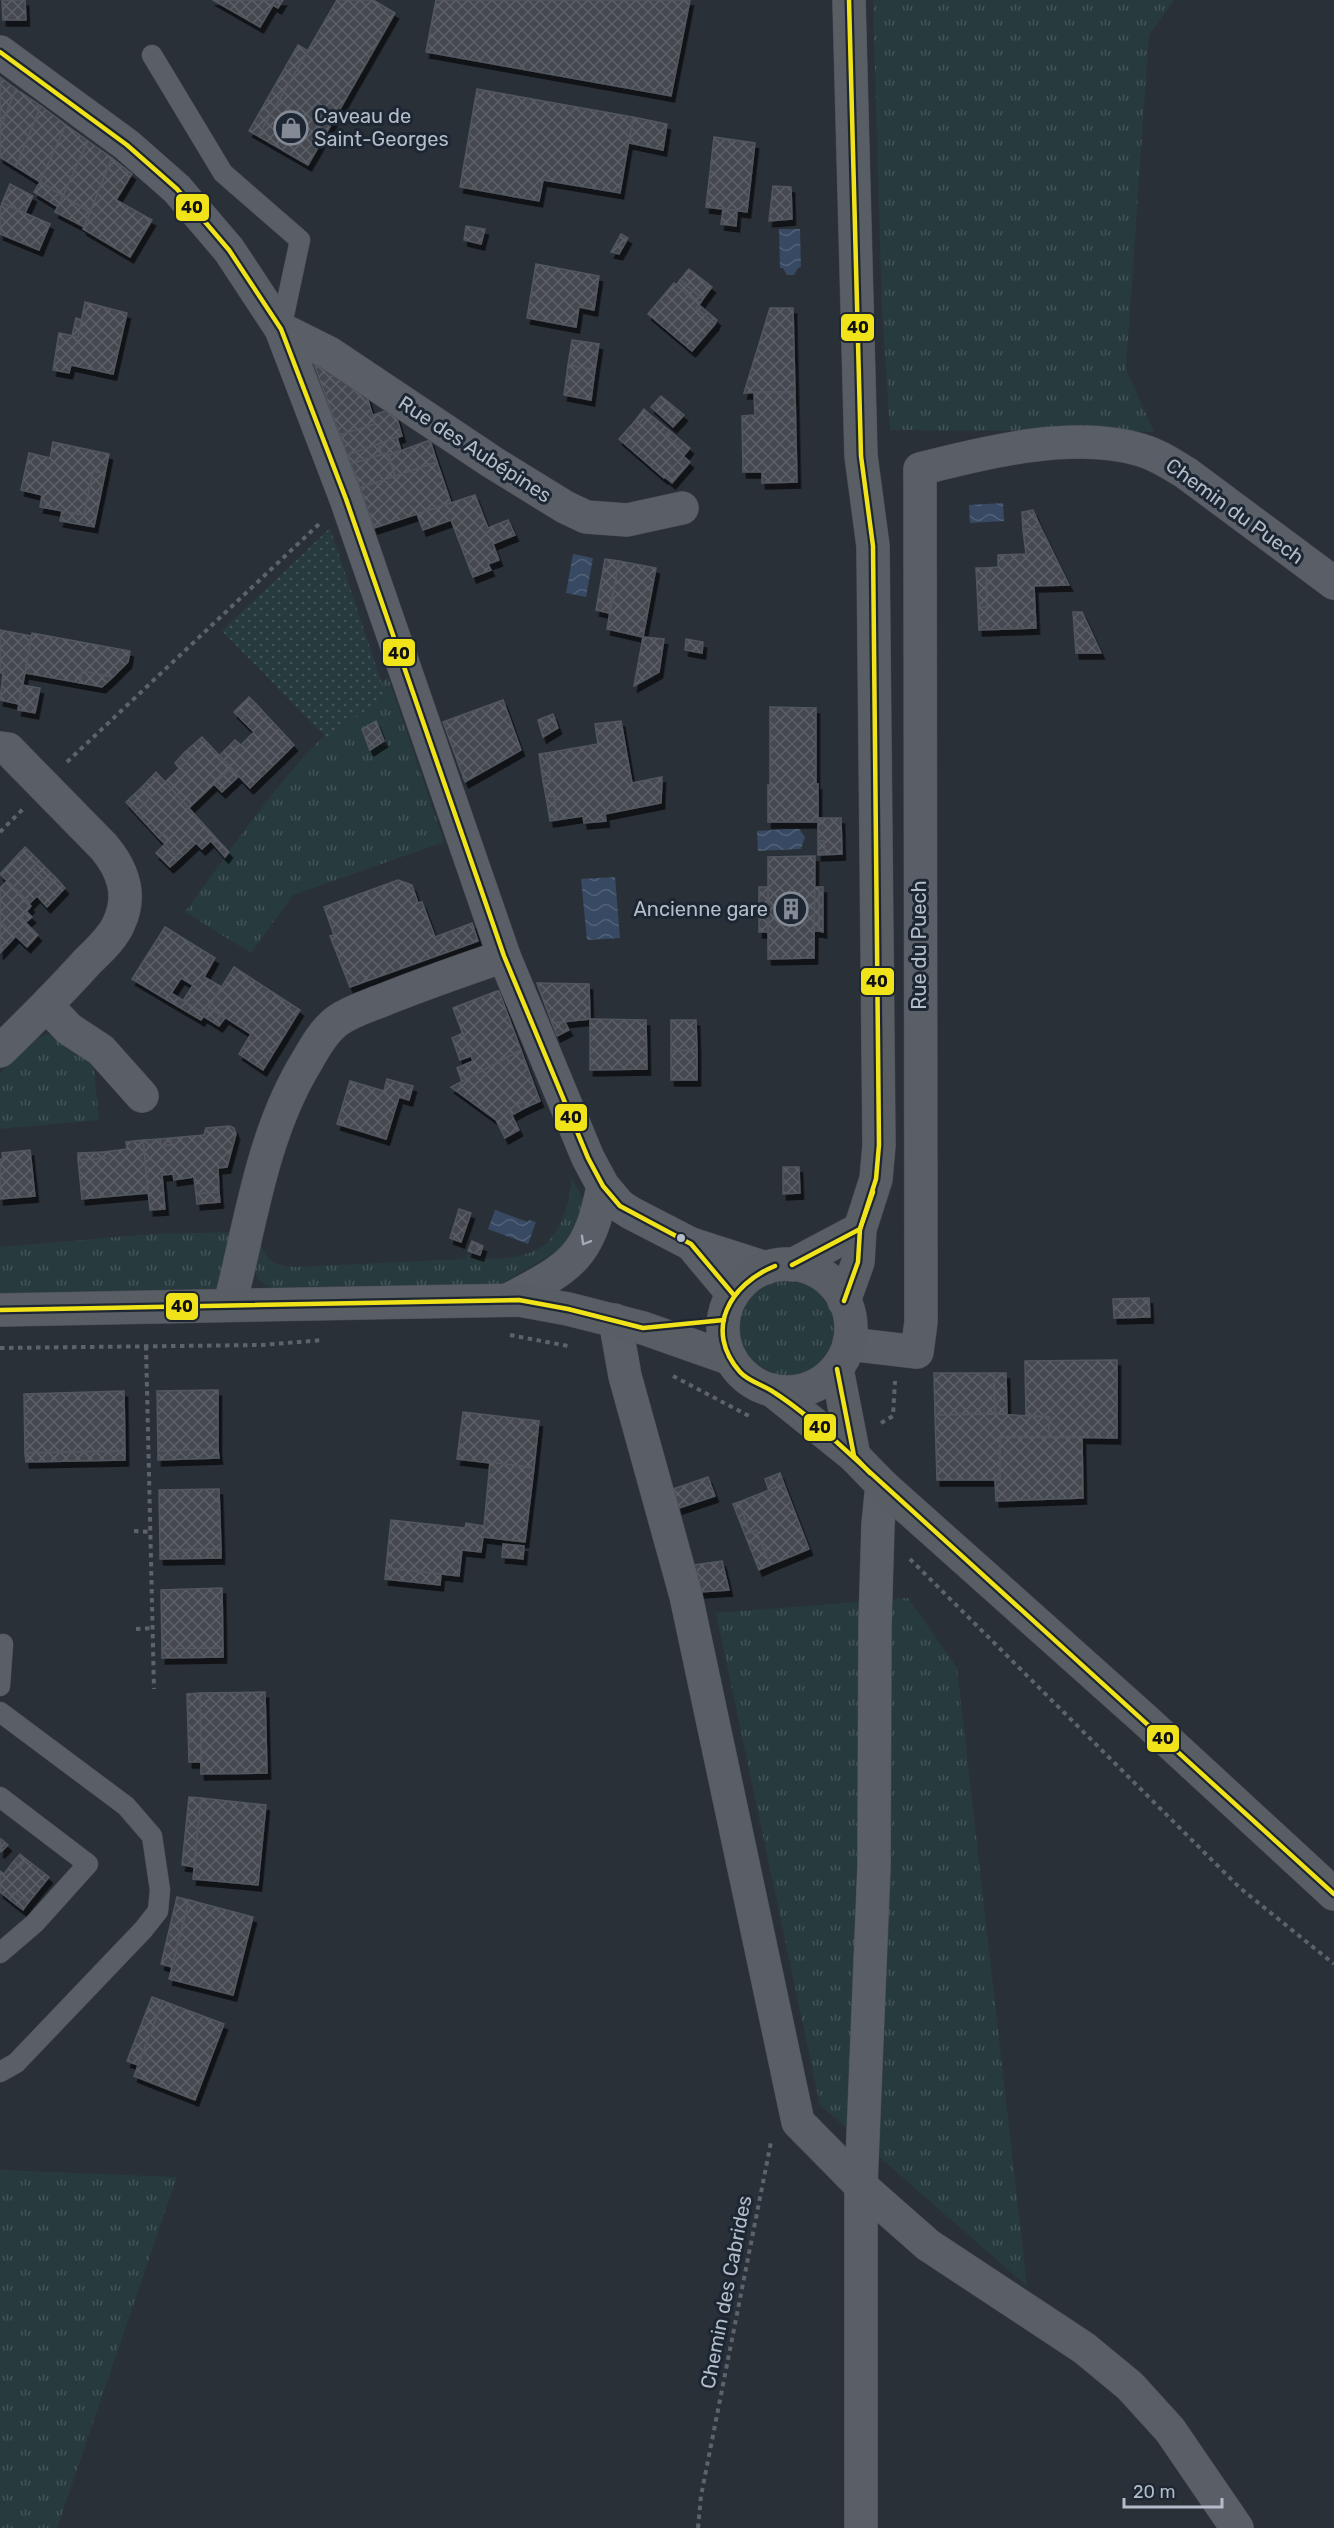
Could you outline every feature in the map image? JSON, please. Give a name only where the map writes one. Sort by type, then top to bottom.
[{"type":"street","points":[[844,1301],[858,1262],[860,1229],[876,1179],[879,1109],[873,546],[861,456],[849,0]]},
{"type":"street","points":[[0,52],[127,145],[177,189],[229,250],[280,330],[346,499],[504,956],[588,1158],[603,1186],[620,1206],[691,1244],[779,1267],[810,1269],[826,1278],[844,1301],[851,1322],[843,1356],[854,1456]]},
{"type":"street","name":"Rue des Aubépines","points":[[280,330],[329,352],[492,462],[565,507],[586,517],[627,520],[682,508]]},
{"type":"street","name":"Chemin du Puech","points":[[920,469],[968,457],[1043,445],[1102,442],[1141,450],[1162,458],[1186,473],[1334,583]]},
{"type":"street","name":"Rue du Puech","points":[[843,1356],[917,1353],[921,1322],[920,469]]},
{"type":"street","points":[[0,748],[8,749],[105,848],[117,863],[125,886],[124,906],[119,924],[107,941],[47,1006],[0,1051]]},
{"type":"street","points":[[230,1304],[279,1112],[294,1083],[327,1031],[353,1012],[504,956]]},
{"type":"street","points":[[47,1006],[69,1029],[101,1050],[142,1096]]},
{"type":"street","points":[[508,1300],[560,1272],[577,1256],[594,1224],[603,1186]]},
{"type":"street","points":[[843,1356],[819,1384],[808,1389],[784,1392],[772,1390],[748,1380],[731,1359],[724,1340],[728,1307],[744,1281],[860,1229]]},
{"type":"street","points":[[691,1244],[728,1307]]},
{"type":"street","points":[[0,1310],[508,1300],[548,1306],[629,1324],[731,1359]]},
{"type":"street","points":[[629,1324],[728,1307]]},
{"type":"street","points":[[629,1324],[623,1361],[686,1596],[798,2122],[861,2186],[928,2245],[1084,2348],[1130,2386],[1170,2430],[1237,2528]]},
{"type":"street","points":[[772,1390],[854,1456],[882,1485],[1143,1718],[1334,1894]]},
{"type":"street","points":[[861,2528],[861,2186],[874,1866],[875,1624],[878,1524],[882,1485]]},
{"type":"lane","points":[[152,55],[223,173],[300,240],[280,330]]},
{"type":"lane","points":[[0,1686],[3,1644]]},
{"type":"lane","points":[[0,1712],[126,1806],[152,1836],[160,1890],[158,1911],[143,1930],[16,2062],[0,2072]]},
{"type":"lane","points":[[0,1797],[88,1864],[35,1923],[0,1953]]},
{"type":"path","points":[[0,832],[43,786],[207,628],[346,499]]},
{"type":"path","points":[[501,1334],[578,1348],[669,1374],[757,1420]]},
{"type":"path","points":[[0,1348],[262,1345],[328,1339]]},
{"type":"path","points":[[146,1346],[154,1689]]},
{"type":"path","points":[[134,1531],[150,1532]]},
{"type":"path","points":[[136,1629],[153,1628]]},
{"type":"path","name":"Chemin des Cabrides","points":[[698,2528],[701,2496],[772,2132]]},
{"type":"green space","points":[[873,0],[1174,0],[1149,35],[1126,369],[1154,432],[890,430],[882,310]]},
{"type":"green space","points":[[330,528],[386,696],[327,738],[222,631]]},
{"type":"green space","points":[[388,677],[444,842],[293,895],[251,953],[185,912],[291,771],[318,742]]},
{"type":"green space","points":[[48,1034],[64,1040],[93,1060],[99,1120],[0,1129],[0,1073],[34,1039]]},
{"type":"green space","points":[[571,1176],[587,1207],[567,1245],[503,1283],[279,1290],[262,1283],[256,1272],[260,1241],[265,1253],[272,1261],[294,1267],[465,1259],[467,1254],[497,1259],[520,1256],[540,1248],[553,1236],[565,1211],[570,1193]]},
{"type":"green space","points":[[236,1232],[221,1290],[0,1297],[0,1247],[152,1234]]},
{"type":"green space","points":[[787,1276],[807,1280],[824,1292],[836,1309],[840,1329],[836,1349],[824,1366],[807,1378],[787,1382],[767,1378],[750,1366],[738,1349],[734,1329],[738,1309],[750,1292],[767,1280]]},
{"type":"green space","points":[[908,1598],[957,1668],[1027,2286],[820,2105],[716,1613]]},
{"type":"green space","points":[[0,2170],[177,2177],[57,2528],[0,2528]]},
{"type":"water","points":[[779,229],[800,229],[801,267],[794,275],[787,275],[783,268],[780,268]]},
{"type":"water","points":[[1003,503],[1004,521],[970,523],[969,505]]},
{"type":"water","points":[[573,554],[593,558],[586,597],[566,593]]},
{"type":"water","points":[[799,829],[805,837],[801,849],[758,851],[757,831]]},
{"type":"water","points":[[615,877],[620,938],[587,940],[581,879]]},
{"type":"water","points":[[495,1210],[528,1222],[529,1220],[536,1222],[528,1244],[488,1229]]},
{"type":"building","points":[[2,0],[25,0],[26,20],[3,20]]},
{"type":"building","points":[[213,0],[283,0],[278,8],[273,5],[260,27]]},
{"type":"building","points":[[337,0],[373,0],[395,13],[308,165],[258,136]]},
{"type":"building","points":[[436,0],[690,0],[671,96],[426,52]]},
{"type":"building","points":[[298,45],[308,51],[258,136],[249,131]]},
{"type":"building","points":[[0,77],[16,89],[0,129]]},
{"type":"building","points":[[16,89],[41,106],[16,167],[0,157],[0,129]]},
{"type":"building","points":[[477,89],[633,117],[620,193],[543,180],[539,201],[460,187]]},
{"type":"building","points":[[41,106],[66,125],[40,182],[16,167]]},
{"type":"building","points":[[633,117],[667,124],[663,150],[629,143]]},
{"type":"building","points":[[66,125],[88,141],[63,196],[40,182]]},
{"type":"building","points":[[714,137],[755,143],[747,212],[706,207]]},
{"type":"building","points":[[88,141],[112,158],[90,212],[63,196]]},
{"type":"building","points":[[112,158],[132,174],[116,200],[152,220],[130,257],[83,229]]},
{"type":"building","points":[[40,182],[63,196],[58,207],[34,192]]},
{"type":"building","points":[[10,184],[33,196],[25,213],[2,203]]},
{"type":"building","points":[[773,186],[791,187],[792,219],[769,221]]},
{"type":"building","points":[[63,196],[90,212],[84,227],[55,212]]},
{"type":"building","points":[[2,203],[50,224],[39,250],[0,234]]},
{"type":"building","points":[[723,209],[737,211],[736,226],[721,224]]},
{"type":"building","points":[[466,226],[485,229],[481,244],[464,240]]},
{"type":"building","points":[[621,234],[628,238],[623,247],[615,245]]},
{"type":"building","points":[[615,245],[623,247],[619,254],[611,252]]},
{"type":"building","points":[[536,264],[599,276],[594,310],[579,307],[576,327],[527,318]]},
{"type":"building","points":[[689,269],[712,287],[703,299],[680,280]]},
{"type":"building","points":[[680,280],[703,299],[699,305],[676,285]]},
{"type":"building","points":[[674,283],[699,305],[696,308],[715,324],[692,351],[648,314]]},
{"type":"building","points":[[85,302],[127,313],[113,374],[71,365],[69,373],[53,370],[59,333],[78,337]]},
{"type":"building","points":[[699,305],[717,320],[715,324],[696,308]]},
{"type":"building","points":[[770,308],[793,308],[795,392],[744,393]]},
{"type":"building","points":[[76,318],[82,320],[78,337],[72,336]]},
{"type":"building","points":[[572,340],[599,344],[595,370],[568,365]]},
{"type":"building","points":[[314,364],[365,389],[375,424],[340,435]]},
{"type":"building","points":[[568,365],[595,370],[591,400],[564,395]]},
{"type":"building","points":[[754,392],[795,392],[797,482],[762,483],[762,472],[743,472],[742,416],[755,415]]},
{"type":"building","points":[[661,396],[684,415],[673,427],[651,407]]},
{"type":"building","points":[[394,408],[402,436],[347,455],[340,435],[375,424],[373,415]]},
{"type":"building","points":[[644,409],[648,413],[638,425],[634,422]]},
{"type":"building","points":[[648,413],[670,431],[666,435],[686,453],[664,478],[619,439],[634,422],[638,425]]},
{"type":"building","points":[[670,431],[690,448],[686,453],[666,435]]},
{"type":"building","points":[[397,437],[401,451],[389,455],[382,454],[378,444]]},
{"type":"building","points":[[430,440],[437,462],[395,476],[389,455]]},
{"type":"building","points":[[53,442],[109,454],[105,474],[93,471],[84,515],[40,507],[42,495],[21,490],[29,453],[50,458]]},
{"type":"building","points":[[378,444],[382,454],[351,464],[347,455]]},
{"type":"building","points":[[387,453],[395,476],[360,488],[351,464]]},
{"type":"building","points":[[683,456],[690,462],[672,483],[665,477]]},
{"type":"building","points":[[437,462],[451,503],[374,528],[360,488]]},
{"type":"building","points":[[93,471],[105,474],[94,527],[60,521],[62,511],[84,515]]},
{"type":"building","points":[[475,495],[488,528],[508,520],[515,535],[493,544],[499,560],[488,564],[491,570],[473,577],[451,520],[423,530],[417,514]]},
{"type":"building","points":[[1033,510],[1040,526],[1023,530],[1022,512]]},
{"type":"building","points":[[1040,526],[1069,585],[1034,586],[1036,628],[979,630],[978,607],[987,607],[986,568],[998,567],[998,555],[1026,554],[1023,530]]},
{"type":"building","points":[[605,559],[619,561],[609,613],[596,610]]},
{"type":"building","points":[[619,561],[656,568],[643,637],[607,629]]},
{"type":"building","points":[[976,568],[986,568],[987,607],[978,607]]},
{"type":"building","points":[[1073,612],[1082,612],[1101,653],[1076,653]]},
{"type":"building","points":[[0,630],[32,636],[19,704],[0,700],[3,673],[0,673]]},
{"type":"building","points":[[32,633],[130,651],[128,662],[113,677],[82,671],[80,683],[25,673]]},
{"type":"building","points":[[643,637],[664,639],[659,672],[634,686]]},
{"type":"building","points":[[686,639],[703,642],[702,653],[685,650]]},
{"type":"building","points":[[82,671],[113,677],[102,687],[80,683]]},
{"type":"building","points":[[22,685],[40,688],[35,713],[18,710]]},
{"type":"building","points":[[249,697],[256,704],[241,719],[234,712]]},
{"type":"building","points":[[503,700],[521,750],[465,782],[443,722]]},
{"type":"building","points":[[256,704],[294,745],[250,788],[219,756],[235,740],[241,745],[254,732],[241,719]]},
{"type":"building","points":[[770,707],[816,708],[818,822],[768,822]]},
{"type":"building","points":[[553,714],[558,728],[543,737],[538,720]]},
{"type":"building","points":[[376,721],[384,741],[370,750],[362,729]]},
{"type":"building","points":[[621,721],[632,783],[662,777],[661,803],[605,814],[606,821],[584,823],[583,816],[557,820],[554,796],[546,797],[543,781],[551,780],[546,753],[598,744],[595,724]]},
{"type":"building","points":[[202,737],[231,768],[189,808],[165,782],[190,758],[185,752]]},
{"type":"building","points":[[185,752],[190,758],[179,768],[175,763]]},
{"type":"building","points":[[546,753],[551,780],[543,781],[539,754]]},
{"type":"building","points":[[231,768],[239,776],[222,792],[214,784]]},
{"type":"building","points":[[156,772],[215,837],[202,849],[196,843],[179,859],[165,844],[170,840],[163,833],[158,837],[135,812],[152,796],[143,786]]},
{"type":"building","points":[[143,786],[152,796],[135,812],[126,802]]},
{"type":"building","points":[[554,796],[557,820],[550,821],[546,797]]},
{"type":"building","points":[[818,818],[841,818],[842,854],[818,855],[818,853],[825,852],[824,841],[818,841]]},
{"type":"building","points":[[163,833],[170,840],[165,844],[158,837]]},
{"type":"building","points":[[215,837],[229,852],[225,857],[211,841]]},
{"type":"building","points":[[818,841],[824,841],[825,852],[818,853]]},
{"type":"building","points":[[165,844],[179,859],[170,867],[156,853]]},
{"type":"building","points":[[25,847],[39,861],[32,867],[49,884],[55,877],[65,888],[47,907],[37,896],[30,903],[0,874]]},
{"type":"building","name":"Ancienne gare","points":[[815,856],[814,958],[768,959],[768,857]]},
{"type":"building","points":[[39,861],[55,877],[49,884],[32,867]]},
{"type":"building","points":[[398,880],[412,885],[418,903],[422,902],[435,937],[472,923],[478,941],[350,987],[330,936],[334,935],[324,907]]},
{"type":"building","points":[[7,881],[31,906],[21,918],[38,935],[27,947],[0,921],[0,888]]},
{"type":"building","points":[[759,887],[768,887],[768,932],[759,932]]},
{"type":"building","points":[[815,887],[819,887],[819,931],[814,931]]},
{"type":"building","points":[[819,887],[823,887],[823,932],[819,931]]},
{"type":"building","points":[[26,911],[32,917],[26,922],[21,918]]},
{"type":"building","points":[[0,921],[16,936],[0,953]]},
{"type":"building","points":[[165,927],[215,958],[204,977],[222,987],[205,1014],[183,1001],[193,985],[181,978],[167,1000],[132,979]]},
{"type":"building","points":[[234,967],[300,1010],[263,1070],[239,1054],[251,1034],[209,1007]]},
{"type":"building","points":[[537,983],[589,984],[590,1019],[552,1023]]},
{"type":"building","points":[[499,991],[521,1050],[462,1082],[457,1068],[473,1061],[453,1008]]},
{"type":"building","points":[[171,993],[205,1014],[201,1020],[167,1000]]},
{"type":"building","points":[[209,1007],[225,1018],[219,1026],[203,1016]]},
{"type":"building","points":[[590,1019],[646,1020],[647,1069],[590,1070]]},
{"type":"building","points":[[671,1020],[696,1020],[697,1050],[671,1051]]},
{"type":"building","points":[[565,1022],[569,1030],[557,1036],[552,1023]]},
{"type":"building","points":[[463,1033],[471,1056],[460,1060],[452,1038]]},
{"type":"building","points":[[521,1050],[540,1101],[527,1107],[524,1101],[509,1109],[519,1130],[505,1138],[496,1120],[451,1087]]},
{"type":"building","points":[[697,1050],[697,1080],[671,1080],[671,1051]]},
{"type":"building","points":[[387,1079],[413,1086],[409,1100],[399,1097],[386,1139],[337,1124],[350,1081],[384,1091]]},
{"type":"building","points":[[524,1101],[527,1107],[512,1115],[509,1109]]},
{"type":"building","points":[[230,1126],[234,1128],[236,1134],[227,1167],[218,1168],[219,1192],[196,1194],[194,1177],[174,1180],[173,1174],[162,1175],[165,1209],[150,1210],[143,1140],[160,1139],[162,1146],[171,1145],[171,1138],[204,1135],[206,1128]]},
{"type":"building","points":[[171,1138],[171,1145],[161,1145],[160,1139]]},
{"type":"building","points":[[143,1140],[148,1193],[82,1199],[78,1160],[105,1158],[104,1152],[127,1149],[126,1142]]},
{"type":"building","points":[[30,1150],[35,1196],[0,1199],[2,1153]]},
{"type":"building","points":[[104,1152],[105,1158],[78,1160],[78,1153]]},
{"type":"building","points":[[783,1167],[799,1167],[800,1193],[783,1194]]},
{"type":"building","points":[[219,1192],[220,1202],[197,1204],[196,1194]]},
{"type":"building","points":[[459,1209],[471,1213],[461,1242],[450,1238]]},
{"type":"building","points":[[472,1241],[483,1246],[480,1255],[468,1251]]},
{"type":"building","points":[[1149,1298],[1150,1317],[1114,1318],[1113,1299]]},
{"type":"building","points":[[1117,1360],[1117,1438],[1049,1437],[1049,1417],[1026,1415],[1025,1361]]},
{"type":"building","points":[[934,1373],[994,1373],[995,1414],[935,1415]]},
{"type":"building","points":[[994,1373],[1006,1373],[1007,1414],[995,1414]]},
{"type":"building","points":[[218,1390],[218,1449],[158,1451],[157,1391]]},
{"type":"building","points":[[124,1391],[125,1451],[25,1453],[24,1394]]},
{"type":"building","points":[[463,1412],[539,1421],[534,1468],[457,1459]]},
{"type":"building","points":[[995,1414],[1049,1417],[1049,1437],[1000,1437],[1000,1480],[937,1480],[935,1415]]},
{"type":"building","points":[[1000,1437],[1082,1437],[1083,1498],[996,1501],[995,1480],[1000,1480]]},
{"type":"building","points":[[218,1449],[219,1458],[158,1460],[158,1451]]},
{"type":"building","points":[[125,1451],[125,1460],[26,1462],[25,1453]]},
{"type":"building","points":[[490,1462],[534,1468],[525,1542],[483,1537],[481,1552],[462,1550],[459,1576],[386,1568],[391,1520],[465,1528],[466,1523],[484,1526]]},
{"type":"building","points":[[780,1473],[784,1484],[769,1491],[765,1479]]},
{"type":"building","points":[[708,1477],[715,1496],[679,1508],[673,1489]]},
{"type":"building","points":[[784,1484],[809,1549],[770,1565],[756,1530],[750,1533],[739,1502]]},
{"type":"building","points":[[219,1489],[221,1549],[160,1550],[159,1490]]},
{"type":"building","points":[[739,1502],[750,1533],[756,1530],[770,1565],[759,1570],[733,1504]]},
{"type":"building","points":[[503,1544],[524,1546],[523,1559],[502,1557]]},
{"type":"building","points":[[221,1549],[221,1558],[160,1559],[160,1550]]},
{"type":"building","points":[[722,1561],[729,1590],[700,1592],[694,1565]]},
{"type":"building","points":[[386,1568],[441,1574],[440,1585],[385,1579]]},
{"type":"building","points":[[222,1588],[223,1648],[162,1649],[161,1590]]},
{"type":"building","points":[[223,1648],[223,1657],[162,1658],[162,1649]]},
{"type":"building","points":[[265,1692],[267,1773],[201,1774],[200,1693]]},
{"type":"building","points":[[200,1693],[201,1762],[189,1762],[187,1694]]},
{"type":"building","points":[[189,1797],[201,1798],[194,1867],[182,1865]]},
{"type":"building","points":[[201,1798],[266,1805],[258,1885],[193,1879]]},
{"type":"building","points":[[1,1839],[8,1845],[1,1852],[0,1851]]},
{"type":"building","points":[[20,1854],[26,1859],[20,1867],[13,1862]]},
{"type":"building","points":[[26,1859],[49,1877],[28,1903],[14,1892],[9,1899],[0,1892],[0,1871],[4,1874],[13,1862],[20,1867]]},
{"type":"building","points":[[14,1892],[28,1903],[23,1910],[9,1899]]},
{"type":"building","points":[[177,1897],[189,1900],[172,1967],[161,1964]]},
{"type":"building","points":[[189,1900],[253,1917],[233,1995],[169,1979]]},
{"type":"building","points":[[152,1997],[163,2001],[138,2065],[127,2061]]},
{"type":"building","points":[[163,2001],[224,2024],[195,2100],[134,2076]]},
{"type":"transit line","name":"40","points":[[792,1265],[860,1229],[876,1179],[879,1145],[873,546],[861,456],[849,0]]},
{"type":"transit line","name":"40","points":[[0,52],[127,145],[177,189],[229,250],[281,329],[346,499],[504,956],[588,1158],[603,1186],[620,1206],[691,1244],[733,1294]]},
{"type":"transit line","name":"40","points":[[844,1301],[858,1262],[860,1229],[873,1192]]},
{"type":"transit line","name":"40","points":[[775,1266],[745,1284],[734,1296],[727,1310],[723,1325],[724,1340],[729,1356],[740,1372],[790,1403],[830,1436],[1334,1894]]},
{"type":"transit line","name":"40","points":[[0,1310],[519,1300],[568,1309],[643,1328],[724,1320]]},
{"type":"transit line","name":"40","points":[[837,1369],[854,1456],[870,1473]]},
{"type":"place","name":"Caveau de Saint-Georges","points":[[291,128]]},
{"type":"place","name":"Ancienne gare","points":[[791,909]]}]
